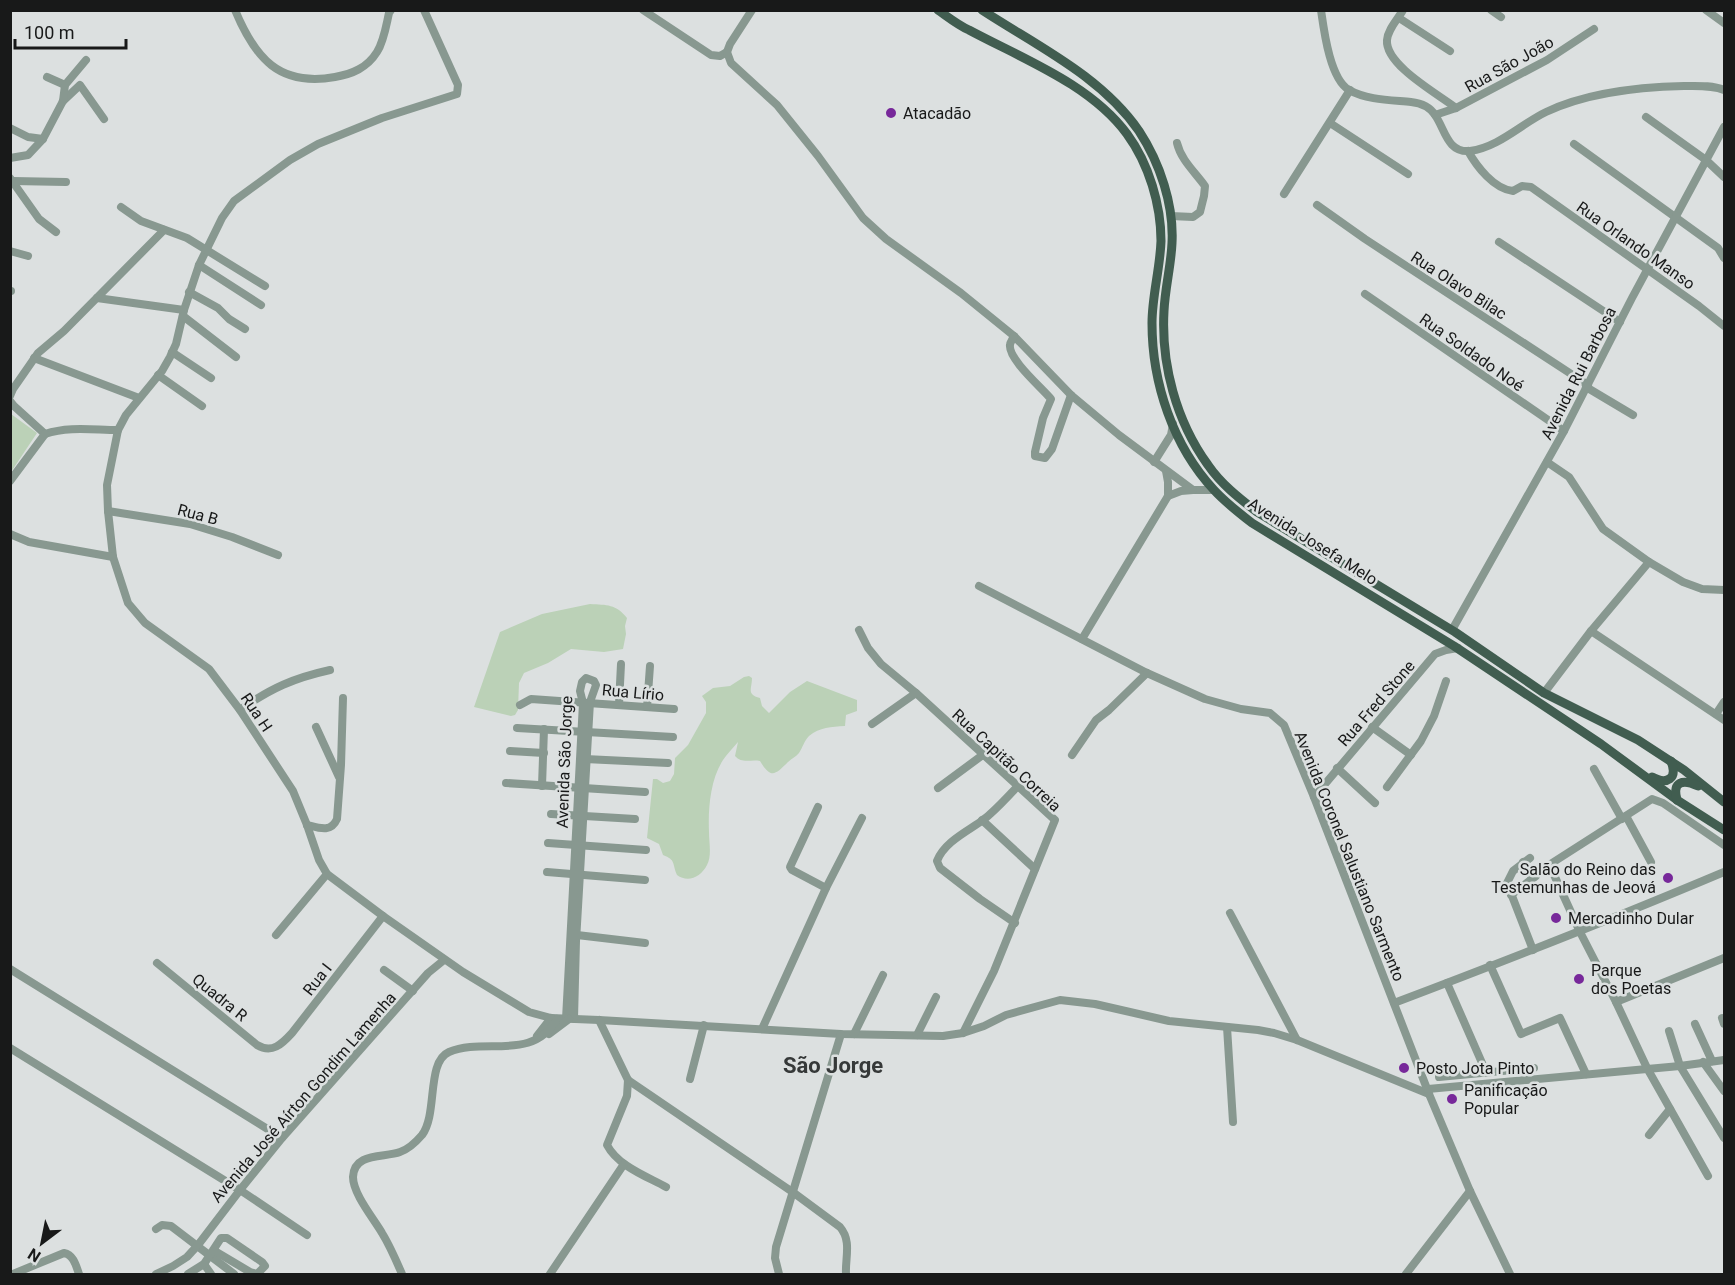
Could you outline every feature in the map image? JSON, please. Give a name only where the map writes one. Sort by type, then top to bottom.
[{"type":"main road","name":"Avenida Josefa Melo","points":[[938,10],[966,29],[1094,99],[1127,135],[1138,153],[1154,189],[1160,220],[1161,243],[1152,324],[1158,381],[1173,424],[1188,456],[1213,490],[1252,523],[1436,634],[1596,741],[1677,800],[1692,816],[1725,830]]},
{"type":"main road","name":"Avenida Josefa Melo","points":[[982,10],[1070,66],[1101,90],[1124,111],[1154,157],[1166,191],[1171,216],[1172,243],[1164,308],[1164,348],[1170,382],[1186,427],[1208,465],[1236,495],[1257,512],[1452,630],[1544,693],[1638,740],[1671,761],[1725,802]]},
{"type":"main road","points":[[1636,770],[1657,780],[1669,780],[1673,774],[1671,761]]},
{"type":"main road","points":[[1677,800],[1676,791],[1683,781],[1688,781],[1714,793]]},
{"type":"street","points":[[235,10],[254,47],[268,63],[282,73],[300,78],[319,79],[352,73],[369,63],[380,47],[391,10]]},
{"type":"street","points":[[10,481],[45,434],[85,428],[118,430],[126,415],[158,375],[172,352],[199,265],[222,219],[234,201],[290,160],[318,144],[382,118],[457,94],[458,85],[424,10]]},
{"type":"street","points":[[643,10],[711,55],[720,56],[727,52],[752,10]]},
{"type":"street","points":[[1321,10],[1332,64],[1343,85],[1350,90],[1369,96],[1419,104],[1435,115],[1449,142],[1458,149],[1468,151],[1495,143],[1546,112],[1570,102],[1653,87],[1703,86],[1719,87],[1725,90]]},
{"type":"street","points":[[1491,10],[1501,18]]},
{"type":"street","points":[[1706,10],[1725,23]]},
{"type":"street","points":[[1450,51],[1401,14],[1391,29],[1387,41],[1392,57],[1404,69],[1456,108]]},
{"type":"street","name":"Rua São João","points":[[1435,115],[1456,108],[1547,60],[1594,29]]},
{"type":"street","points":[[727,52],[731,63],[777,105],[863,218],[1014,336],[1071,395],[1154,462],[1193,490]]},
{"type":"street","points":[[63,101],[65,85],[86,60]]},
{"type":"street","points":[[47,77],[65,85]]},
{"type":"street","points":[[10,158],[28,155],[43,139],[63,101],[80,85],[104,119]]},
{"type":"street","points":[[1284,194],[1350,90]]},
{"type":"street","points":[[1646,117],[1706,160],[1725,177]]},
{"type":"street","points":[[1330,123],[1408,174]]},
{"type":"street","name":"Avenida Rui Barbosa","points":[[1452,630],[1564,431],[1647,270],[1725,127]]},
{"type":"street","points":[[13,129],[28,137],[43,139]]},
{"type":"street","points":[[1171,216],[1193,217],[1200,212],[1205,186],[1190,168],[1177,143]]},
{"type":"street","points":[[1574,144],[1718,248],[1725,258]]},
{"type":"street","name":"Rua Orlando Manso","points":[[1468,151],[1484,172],[1503,189],[1513,191],[1522,186],[1531,187],[1724,326]]},
{"type":"street","points":[[12,180],[66,182]]},
{"type":"street","points":[[12,180],[39,219],[56,232]]},
{"type":"street","name":"Rua Olavo Bilac","points":[[1317,205],[1633,415]]},
{"type":"street","points":[[121,207],[141,221],[187,238],[266,286]]},
{"type":"street","points":[[10,396],[33,358],[64,331],[164,230]]},
{"type":"street","points":[[1499,242],[1620,322]]},
{"type":"street","points":[[10,251],[28,256]]},
{"type":"street","points":[[199,265],[261,306]]},
{"type":"street","points":[[189,292],[218,308],[229,319],[245,329]]},
{"type":"street","name":"Rua Soldado Noé","points":[[1365,294],[1564,431]]},
{"type":"street","points":[[97,298],[183,313],[236,357]]},
{"type":"street","points":[[1014,336],[1010,344],[1011,351],[1026,374],[1051,399],[1040,429],[1035,456],[1045,458],[1052,449],[1071,395]]},
{"type":"street","points":[[172,352],[211,378]]},
{"type":"street","points":[[33,358],[139,398]]},
{"type":"street","points":[[158,375],[202,406]]},
{"type":"street","points":[[10,401],[45,434]]},
{"type":"street","points":[[1154,462],[1171,435],[1173,424]]},
{"type":"street","name":"Rua H","points":[[118,430],[107,485],[108,511],[113,557],[128,603],[134,613],[152,629],[200,661],[240,710],[293,791],[319,860],[327,874],[444,960],[538,1016]]},
{"type":"street","points":[[1546,462],[1569,477],[1603,529],[1649,562],[1683,582],[1702,589],[1725,590]]},
{"type":"street","points":[[1082,639],[1168,496],[1166,471]]},
{"type":"street","points":[[1168,496],[1181,491],[1213,490]]},
{"type":"street","name":"Rua B","points":[[108,511],[190,524],[278,555]]},
{"type":"street","points":[[10,534],[29,542],[113,557]]},
{"type":"street","points":[[1544,693],[1591,631],[1649,562]]},
{"type":"street","name":"Avenida Coronel Salustiano Sarmento","points":[[979,586],[1147,673],[1204,699],[1241,709],[1270,713],[1284,725],[1470,1191],[1510,1275]]},
{"type":"street","name":"Rua Capitão Correia","points":[[859,630],[875,658],[984,754],[1055,821],[1015,923],[963,1033]]},
{"type":"street","points":[[1591,631],[1725,720]]},
{"type":"street","name":"Rua Fred Stone","points":[[1435,654],[1436,634]]},
{"type":"street","name":"Rua Fred Stone","points":[[1314,797],[1435,654],[1443,650],[1458,648]]},
{"type":"street","points":[[619,704],[621,664]]},
{"type":"street","points":[[647,707],[650,666]]},
{"type":"street","points":[[240,710],[286,682],[330,670]]},
{"type":"street","points":[[1072,755],[1096,720],[1147,673]]},
{"type":"street","points":[[1387,787],[1428,727],[1446,681]]},
{"type":"street","points":[[872,724],[916,693]]},
{"type":"street","points":[[307,825],[325,828],[333,826],[337,819],[343,698]]},
{"type":"street","name":"Rua Lírio","points":[[520,705],[531,699],[674,709]]},
{"type":"street","name":"Avenida São Jorge","points":[[563,1019],[575,939],[586,702]]},
{"type":"street","points":[[1716,714],[1725,702]]},
{"type":"street","points":[[316,727],[340,780]]},
{"type":"street","points":[[1372,727],[1411,755]]},
{"type":"street","points":[[517,728],[673,737]]},
{"type":"street","points":[[542,786],[544,729]]},
{"type":"street","points":[[510,751],[544,753]]},
{"type":"street","points":[[938,788],[984,754]]},
{"type":"street","points":[[584,759],[668,763]]},
{"type":"street","points":[[1337,768],[1375,803]]},
{"type":"street","points":[[1594,769],[1651,862]]},
{"type":"street","points":[[506,783],[645,792]]},
{"type":"street","points":[[1015,923],[940,868],[937,861],[955,839],[982,820],[1018,786]]},
{"type":"street","points":[[1708,1176],[1647,1068],[1580,932],[1550,865],[1654,799],[1692,816],[1725,845]]},
{"type":"street","points":[[818,807],[790,867],[826,888]]},
{"type":"street","points":[[551,814],[635,819]]},
{"type":"street","points":[[762,1029],[826,888],[862,818]]},
{"type":"street","points":[[982,820],[1035,869]]},
{"type":"street","points":[[548,843],[646,850]]},
{"type":"street","points":[[1511,895],[1534,877],[1527,860],[1513,871],[1507,886],[1533,950]]},
{"type":"street","points":[[547,872],[645,880]]},
{"type":"street","points":[[1394,1003],[1580,932],[1725,872]]},
{"type":"street","points":[[276,935],[327,874]]},
{"type":"street","points":[[1230,914],[1297,1040]]},
{"type":"street","name":"Rua I","points":[[267,1049],[276,1048],[292,1033],[383,916]]},
{"type":"street","points":[[575,939],[645,943]]},
{"type":"street","points":[[1616,1002],[1725,958]]},
{"type":"street","name":"Avenida José Aírton Gondim Lamenha","points":[[156,1275],[174,1266],[198,1245],[282,1138],[428,973],[444,960]]},
{"type":"street","name":"Quadra R","points":[[157,963],[257,1045],[267,1049]]},
{"type":"street","points":[[1490,965],[1521,1034],[1560,1018],[1586,1074]]},
{"type":"street","points":[[10,969],[282,1138]]},
{"type":"street","points":[[384,970],[413,990]]},
{"type":"street","points":[[854,1034],[883,975]]},
{"type":"street","points":[[1447,983],[1486,1072]]},
{"type":"street","points":[[917,1035],[936,997]]},
{"type":"street","points":[[539,1036],[541,1024],[538,1016],[841,1034],[943,1036],[963,1033],[1006,1015],[1060,1000],[1095,1004],[1169,1021],[1266,1031],[1297,1040],[1429,1091],[1680,1066],[1725,1059]]},
{"type":"street","points":[[402,1275],[383,1234],[357,1191],[353,1176],[356,1167],[365,1159],[400,1152],[420,1137],[430,1117],[437,1067],[444,1055],[451,1051],[473,1048],[521,1045],[539,1036],[563,1019]]},
{"type":"street","points":[[539,1036],[554,1032],[563,1019]]},
{"type":"street","points":[[599,1020],[628,1080],[627,1096],[607,1145],[612,1154],[624,1164],[666,1188]]},
{"type":"street","points":[[1695,1024],[1708,1062],[1725,1091]]},
{"type":"street","points":[[690,1079],[704,1026]]},
{"type":"street","points":[[1227,1027],[1233,1122]]},
{"type":"street","points":[[1669,1031],[1680,1066],[1725,1138]]},
{"type":"street","points":[[779,1275],[775,1258],[776,1247],[841,1034]]},
{"type":"street","points":[[10,1048],[240,1190],[307,1235]]},
{"type":"street","points":[[1439,1077],[1534,1068]]},
{"type":"street","points":[[628,1080],[840,1227],[846,1233],[846,1275]]},
{"type":"street","points":[[1649,1135],[1670,1109]]},
{"type":"street","points":[[550,1275],[624,1164]]},
{"type":"street","points":[[1406,1275],[1470,1191]]},
{"type":"street","points":[[156,1229],[162,1225],[171,1226],[211,1253],[250,1272],[257,1274],[265,1266],[227,1239],[221,1238],[211,1253],[204,1264],[188,1275]]},
{"type":"street","points":[[13,1275],[64,1253],[73,1258],[80,1275]]},
{"type":"street","points":[[211,1253],[234,1275]]},
{"type":"street","points":[[204,1264],[211,1275]]},
{"type":"green space","points":[[11,414],[37,433],[11,472]]},
{"type":"green space","points":[[590,604],[615,608],[627,618],[623,649],[604,652],[571,649],[548,663],[524,673],[519,683],[518,710],[515,715],[474,707],[500,632],[542,614]]},
{"type":"green space","points":[[749,676],[752,678],[751,693],[760,698],[762,706],[769,713],[790,692],[807,681],[857,700],[857,711],[846,715],[845,726],[830,727],[813,733],[798,754],[780,770],[773,773],[767,771],[760,761],[744,761],[735,756],[738,742],[723,760],[715,777],[709,814],[709,861],[698,876],[690,879],[681,877],[677,875],[672,860],[663,855],[659,844],[647,838],[653,779],[663,783],[670,781],[674,774],[675,758],[688,745],[706,713],[706,702],[702,696],[713,688],[730,686]]},
{"type":"place","name":"Atacadão","points":[[891,113]]},
{"type":"place","name":"Salão do Reino das Testemunhas de Jeová","points":[[1668,878]]},
{"type":"place","name":"Mercadinho Dular","points":[[1556,918]]},
{"type":"place","name":"Parque dos Poetas","points":[[1579,979]]},
{"type":"place","name":"Posto Jota Pinto","points":[[1404,1068]]},
{"type":"place","name":"Panificação Popular","points":[[1452,1099]]},
{"type":"district","name":"São Jorge","points":[[833,1065]]}]
